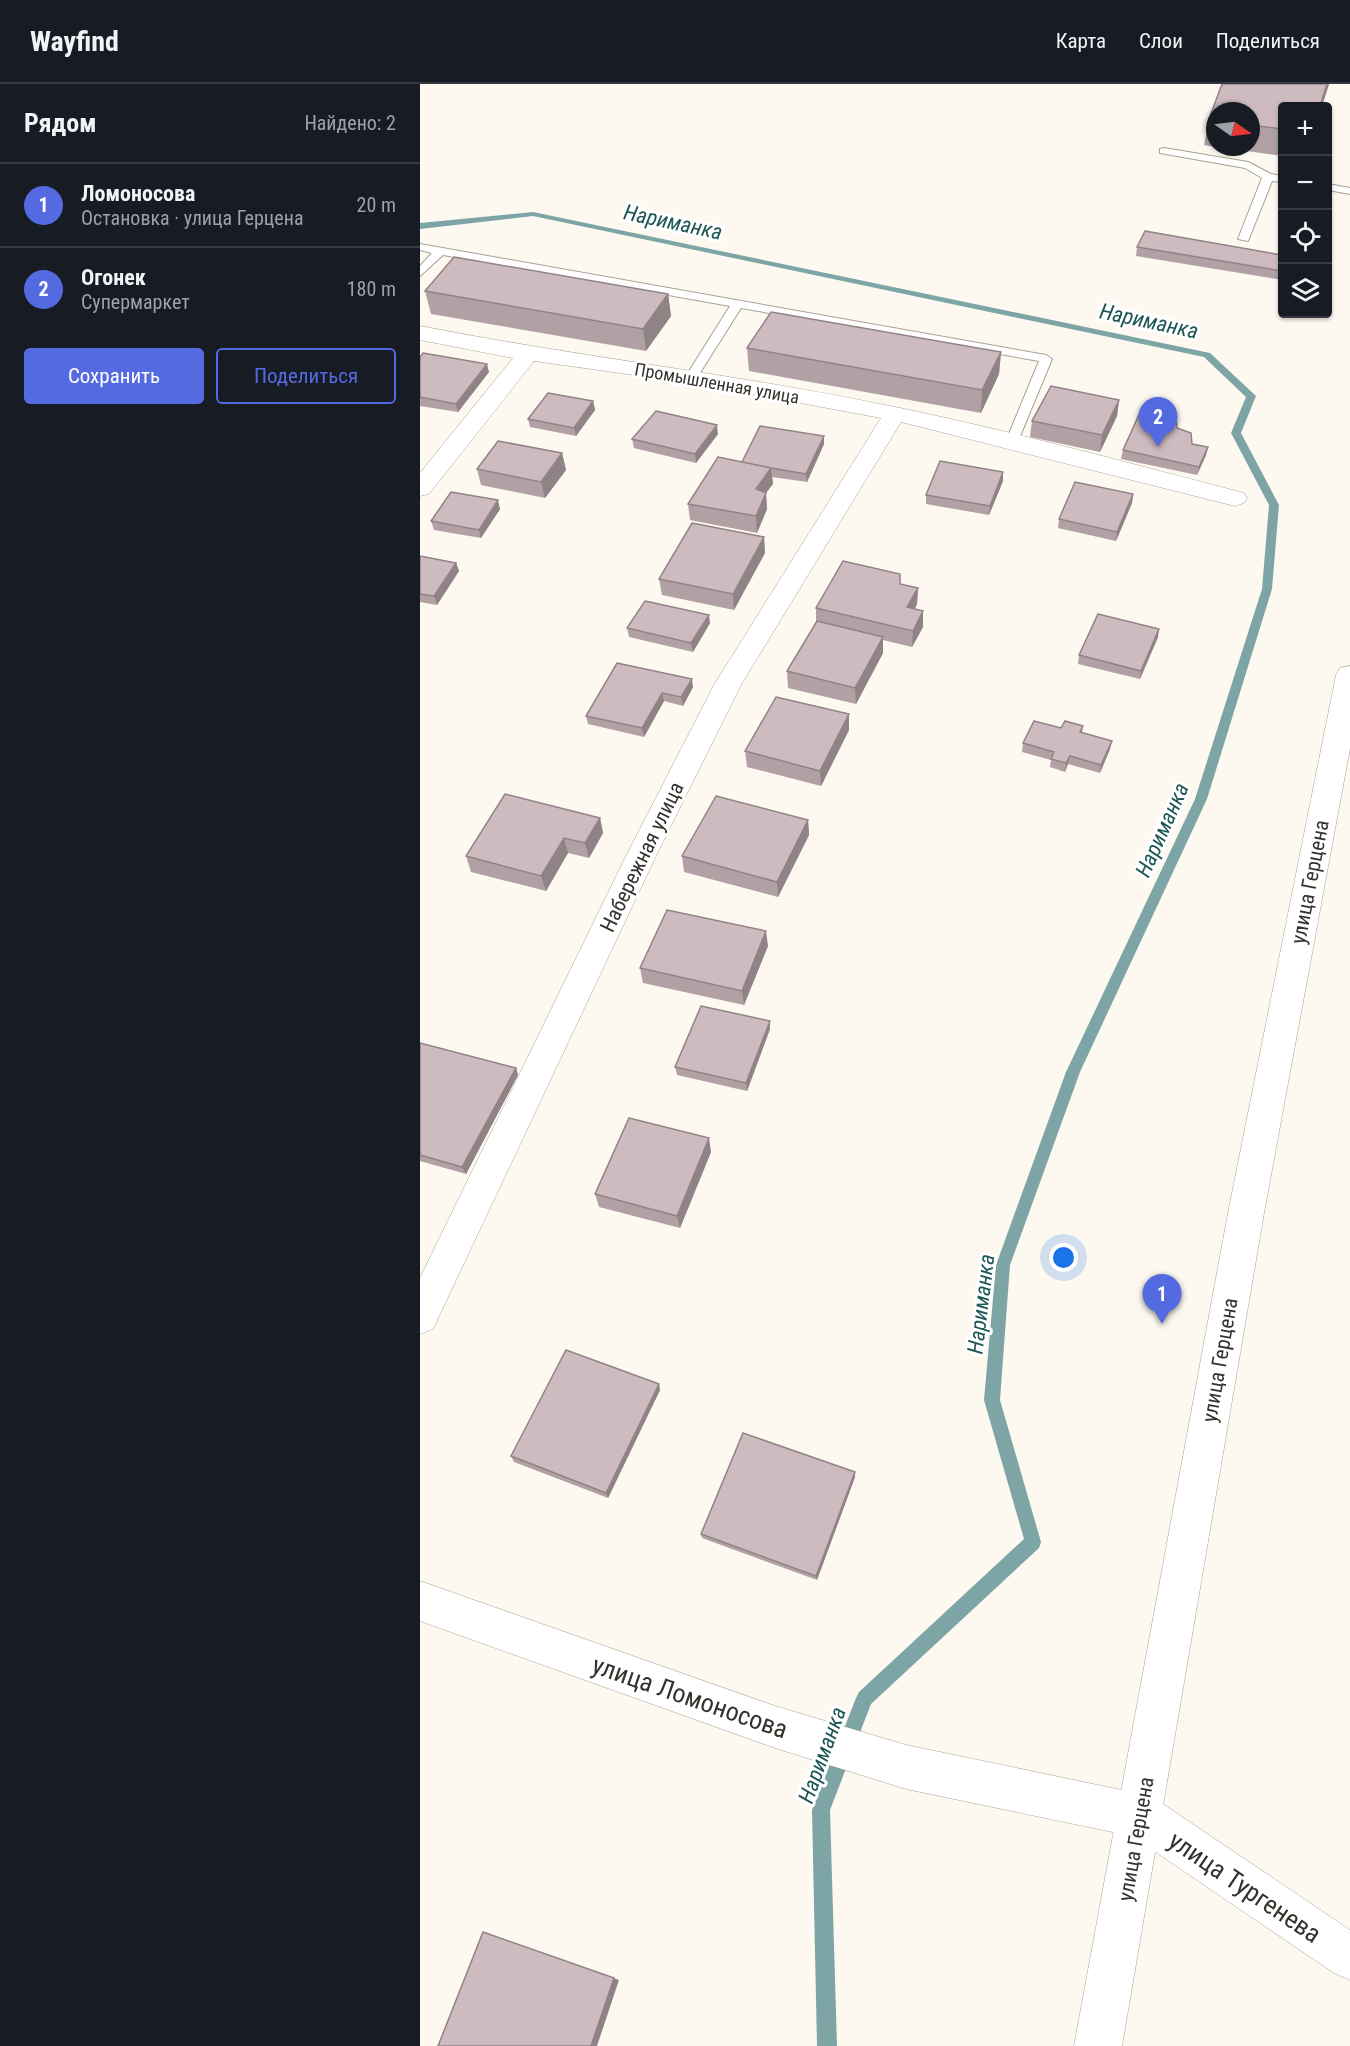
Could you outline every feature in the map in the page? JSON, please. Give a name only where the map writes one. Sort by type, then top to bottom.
[{"type":"street","name":"Промышленная улица","points":[[420,333],[528,354],[692,376],[895,414],[1012,441],[1235,498]]},
{"type":"street","points":[[420,489],[528,354]]},
{"type":"street","name":"Набережная улица","points":[[420,1317],[640,858],[728,685],[895,414]]},
{"type":"street","name":"улица Герцена","points":[[1098,2046],[1141,1816],[1246,1213],[1350,675]]},
{"type":"street","name":"улица Ломоносова","points":[[420,1601],[775,1727],[906,1767],[1141,1816]]},
{"type":"street","name":"улица Тургенева","points":[[1141,1816],[1350,1957]]},
{"type":"lane","points":[[1164,151],[1248,165],[1268,177],[1278,178]]},
{"type":"lane","points":[[1244,239],[1268,177]]},
{"type":"lane","points":[[1332,188],[1350,191]]},
{"type":"lane","points":[[420,247],[739,302],[1046,359],[1012,441]]},
{"type":"lane","points":[[420,273],[441,250]]},
{"type":"lane","points":[[692,376],[739,302]]},
{"type":"building","points":[[1222,84],[1327,84],[1321,102],[1278,102],[1278,128],[1260,126],[1260,102],[1215,102]]},
{"type":"building","points":[[1145,231],[1278,254],[1278,270],[1137,247]]},
{"type":"building","points":[[454,257],[668,294],[643,329],[425,291]]},
{"type":"building","points":[[771,312],[1001,352],[982,390],[747,348]]},
{"type":"building","points":[[423,353],[487,364],[456,404],[420,397],[420,357]]},
{"type":"building","points":[[1051,386],[1119,400],[1102,435],[1032,421]]},
{"type":"building","points":[[548,393],[593,401],[574,428],[528,419]]},
{"type":"building","points":[[1141,410],[1176,417],[1177,428],[1191,433],[1192,444],[1208,447],[1199,467],[1123,450]]},
{"type":"building","points":[[656,411],[717,425],[695,454],[632,439]]},
{"type":"building","points":[[760,426],[824,436],[806,474],[742,462]]},
{"type":"building","points":[[498,441],[562,453],[541,482],[477,469]]},
{"type":"building","points":[[718,457],[771,468],[756,489],[766,493],[756,516],[688,504]]},
{"type":"building","points":[[940,461],[1003,472],[990,506],[926,495]]},
{"type":"building","points":[[1075,482],[1133,494],[1117,532],[1059,519]]},
{"type":"building","points":[[451,492],[498,500],[479,530],[431,521]]},
{"type":"building","points":[[692,523],[764,537],[733,594],[659,579]]},
{"type":"building","points":[[420,556],[456,563],[434,596],[420,594]]},
{"type":"building","points":[[843,561],[900,574],[900,584],[918,588],[907,607],[923,611],[913,631],[816,608]]},
{"type":"building","points":[[645,601],[709,615],[691,643],[627,628]]},
{"type":"building","points":[[1098,614],[1159,629],[1141,671],[1079,655]]},
{"type":"building","points":[[817,621],[883,637],[855,688],[787,671]]},
{"type":"building","points":[[617,663],[692,679],[681,697],[662,693],[642,728],[586,716]]},
{"type":"building","points":[[776,697],[849,714],[820,771],[745,751]]},
{"type":"building","points":[[1034,721],[1061,728],[1065,721],[1083,726],[1080,732],[1112,741],[1101,765],[1070,756],[1066,763],[1051,759],[1054,752],[1023,743]]},
{"type":"building","points":[[505,794],[600,818],[585,843],[564,838],[541,876],[466,856]]},
{"type":"building","points":[[716,796],[808,820],[777,882],[682,856]]},
{"type":"building","points":[[667,910],[766,931],[742,991],[640,968]]},
{"type":"building","points":[[701,1006],[770,1021],[746,1083],[675,1067]]},
{"type":"building","points":[[420,1043],[516,1068],[462,1167],[420,1155]]},
{"type":"building","points":[[629,1118],[709,1138],[677,1216],[595,1194]]},
{"type":"building","points":[[566,1350],[659,1384],[606,1493],[511,1456]]},
{"type":"building","points":[[743,1433],[855,1472],[816,1576],[701,1534]]},
{"type":"building","points":[[483,1932],[614,1978],[591,2046],[438,2046]]},
{"type":"waterway","name":"Нариманка","points":[[420,226],[533,214],[1207,355],[1251,396],[1236,433],[1274,505],[1267,589],[1201,799],[1073,1072],[1003,1265],[992,1400],[1033,1542],[865,1698],[821,1810],[827,2046]]},
{"type":"place","name":"Огонек","points":[[1158,447]]},
{"type":"place","name":"Ломоносова","points":[[1162,1324]]}]
